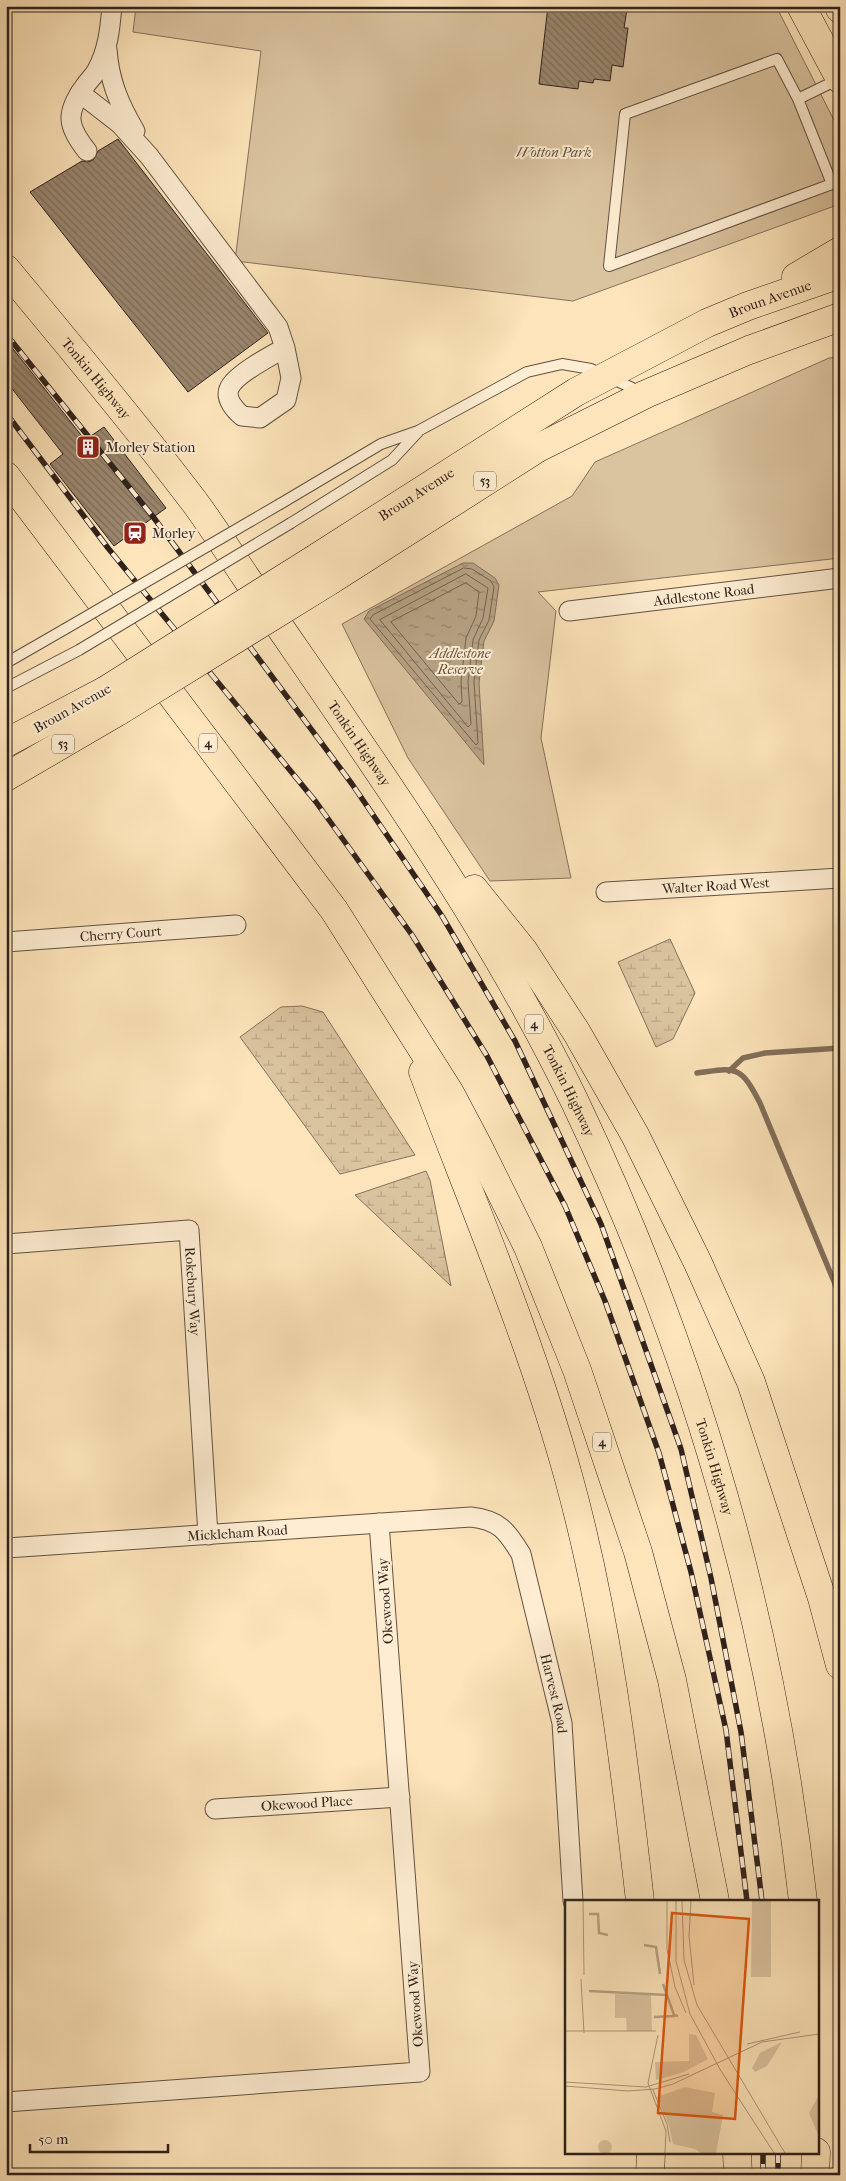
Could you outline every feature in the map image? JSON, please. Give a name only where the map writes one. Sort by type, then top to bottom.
[{"type":"main road","points":[[801,6],[840,79]]},
{"type":"main road","points":[[748,306],[840,251]]},
{"type":"main road","name":"Tonkin Highway","points":[[6,269],[194,502],[368,755],[457,890],[543,1039],[601,1159],[657,1291],[712,1454],[752,1601],[779,1732],[803,1900]]},
{"type":"main road","name":"Broun Avenue","points":[[6,777],[112,700],[316,558],[576,392],[707,323],[748,306],[840,274]]},
{"type":"main road","name":"Broun Avenue","points":[[6,743],[112,700],[331,580],[538,448],[646,394],[749,350],[840,317]]},
{"type":"main road","name":"4","points":[[6,476],[334,910],[450,1093],[481,1152],[528,1247],[577,1370],[638,1552],[657,1617],[672,1680],[715,1900]]},
{"type":"main road","points":[[368,755],[523,950],[577,1033],[634,1135],[698,1263],[750,1382],[822,1598],[840,1665]]},
{"type":"main road","points":[[401,1015],[522,1333],[569,1479],[599,1608],[620,1726],[640,1900]]},
{"type":"main road","points":[[650,2154],[650,2175]]},
{"type":"main road","points":[[737,2154],[738,2175]]},
{"type":"main road","points":[[816,2154],[816,2175]]},
{"type":"street","points":[[112,6],[107,46],[108,66],[115,94],[149,156]]},
{"type":"street","points":[[87,151],[72,129],[71,117],[76,100],[96,72],[107,46]]},
{"type":"street","points":[[80,94],[120,124],[149,156],[278,328],[286,348]]},
{"type":"street","name":"Addlestone Road","points":[[569,611],[840,578]]},
{"type":"street","name":"Walter Road West","points":[[606,892],[835,877]]},
{"type":"street","name":"Cherry Court","points":[[6,942],[236,925]]},
{"type":"street","name":"Rokebury Way","points":[[6,1244],[188,1230],[208,1535]]},
{"type":"street","name":"Mickleham Road","points":[[6,1548],[471,1517]]},
{"type":"street","name":"Harvest Road","points":[[471,1517],[489,1519],[512,1538],[521,1554],[562,1723],[573,1900]]},
{"type":"street","name":"Okewood Way","points":[[6,2102],[420,2072],[379,1523]]},
{"type":"street","name":"Okewood Place","points":[[215,1809],[400,1797]]},
{"type":"lane","points":[[777,59],[798,99],[832,184],[609,266],[625,114],[777,59]]},
{"type":"lane","points":[[798,99],[840,79]]},
{"type":"lane","points":[[6,663],[381,444],[418,431],[527,372],[562,364],[591,369],[646,394]]},
{"type":"lane","points":[[6,688],[80,650],[392,460],[418,431]]},
{"type":"green space","name":"Wotton Park","points":[[136,6],[776,6],[840,132],[840,204],[573,301],[235,261],[261,51],[133,32]]},
{"type":"green space","name":"Addlestone Reserve","points":[[840,357],[840,558],[538,592],[556,611],[541,738],[571,878],[490,881],[408,758],[342,624],[572,496],[595,462],[829,358]]},
{"type":"green space","points":[[670,939],[695,993],[673,1039],[656,1047],[618,962]]},
{"type":"green space","points":[[302,1006],[323,1012],[415,1155],[340,1174],[240,1037],[281,1007]]},
{"type":"green space","points":[[426,1171],[430,1180],[451,1286],[355,1195]]},
{"type":"water","points":[[463,563],[473,563],[495,578],[499,585],[494,621],[484,641],[479,683],[484,765],[364,619],[369,611]]},
{"type":"building","points":[[548,6],[621,6],[621,8],[627,9],[624,28],[628,28],[623,67],[612,65],[610,81],[594,79],[593,83],[579,81],[578,89],[539,84]]},
{"type":"building","points":[[118,139],[268,333],[188,392],[30,192],[82,161],[88,162],[93,160],[98,151]]},
{"type":"building","name":"Morley Station","points":[[6,340],[85,440],[104,427],[166,508],[114,546],[50,464],[63,454],[6,381]]},
{"type":"waterway","points":[[729,1071],[743,1058],[765,1053],[840,1048]]},
{"type":"waterway","points":[[697,1073],[730,1070],[736,1072],[748,1082],[760,1103],[840,1296]]},
{"type":"railway","points":[[6,334],[154,518],[352,784],[442,916],[515,1041],[601,1224],[681,1449],[711,1578],[741,1732],[762,1900]]},
{"type":"railway","points":[[6,413],[108,548],[316,802],[412,935],[487,1056],[565,1206],[605,1301],[659,1453],[691,1572],[726,1730],[747,1900]]},
{"type":"railway","points":[[763,2154],[763,2175]]},
{"type":"railway","points":[[778,2154],[778,2175]]},
{"type":"place","name":"Morley Station","points":[[88,447]]},
{"type":"place","name":"Morley","points":[[135,533]]}]
